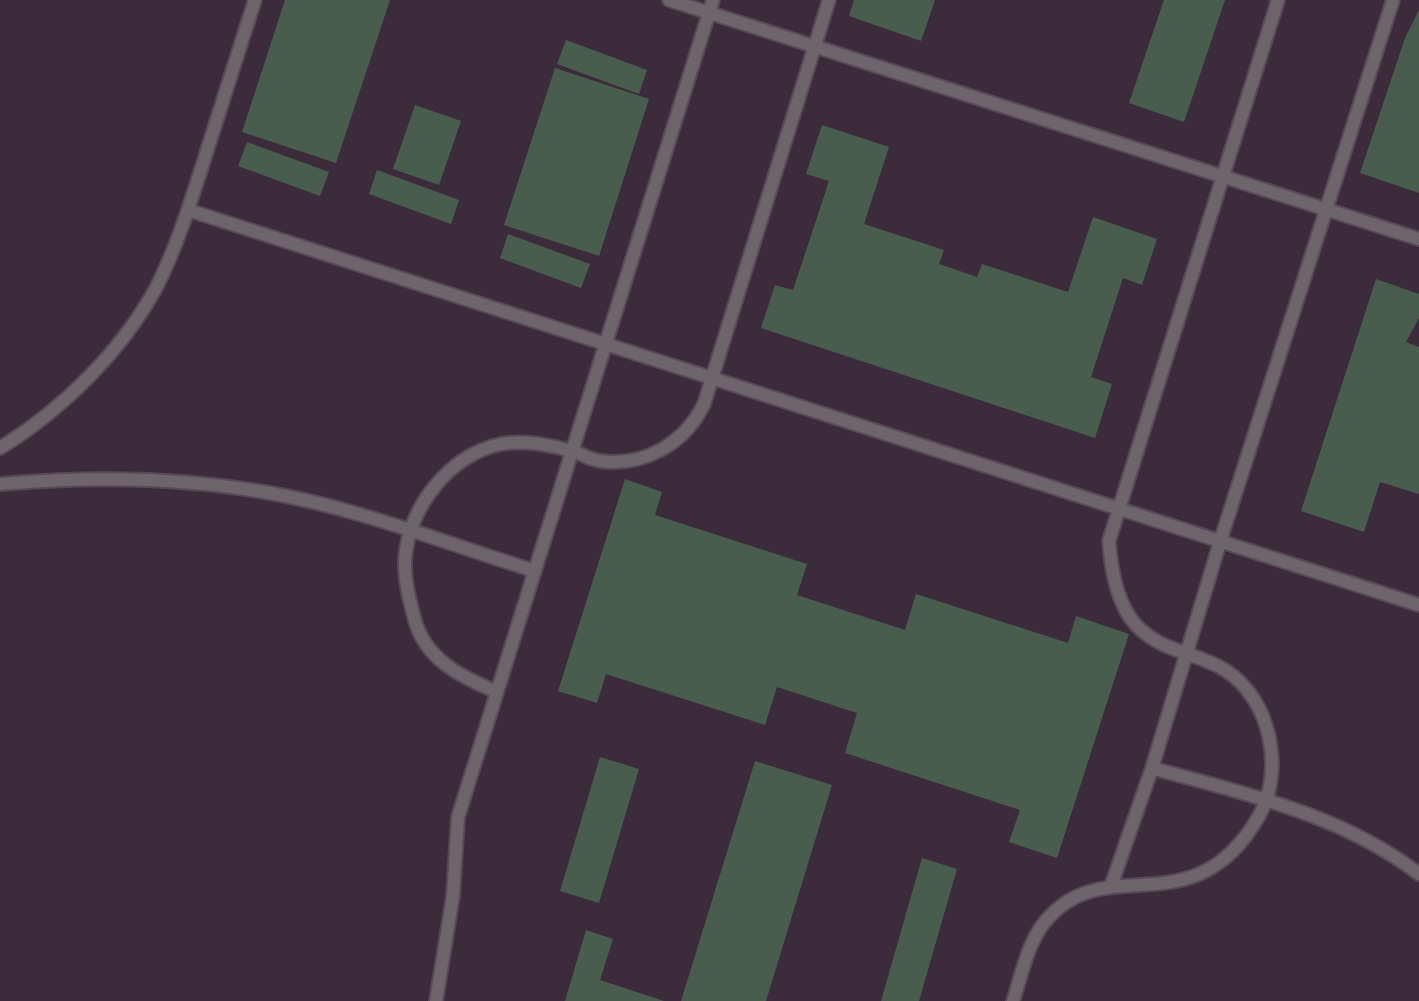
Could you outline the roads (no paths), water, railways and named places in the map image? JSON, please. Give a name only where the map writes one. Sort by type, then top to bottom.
[{"type":"lane","points":[[0,449],[63,400],[98,366],[128,329],[155,288],[177,244],[255,0]]},
{"type":"lane","points":[[669,0],[1419,239]]},
{"type":"lane","points":[[436,1001],[453,896],[458,817],[713,0]]},
{"type":"lane","points":[[497,692],[458,676],[438,659],[415,624],[406,587],[405,558],[423,503],[441,478],[458,463],[502,444],[534,443],[572,451],[599,461],[628,461],[656,453],[694,426],[713,377],[829,0]]},
{"type":"lane","points":[[1013,1001],[1040,928],[1055,911],[1078,894],[1111,886],[1162,886],[1191,879],[1220,864],[1248,834],[1268,800],[1272,757],[1262,714],[1247,688],[1225,670],[1163,646],[1134,623],[1115,585],[1109,541],[1278,0]]},
{"type":"lane","points":[[1111,886],[1152,768],[1220,542],[1393,0]]},
{"type":"lane","points":[[188,210],[607,342],[1419,605]]},
{"type":"lane","points":[[0,484],[135,478],[215,485],[330,507],[535,571]]},
{"type":"lane","points":[[1152,768],[1320,817],[1398,858],[1419,874]]}]
